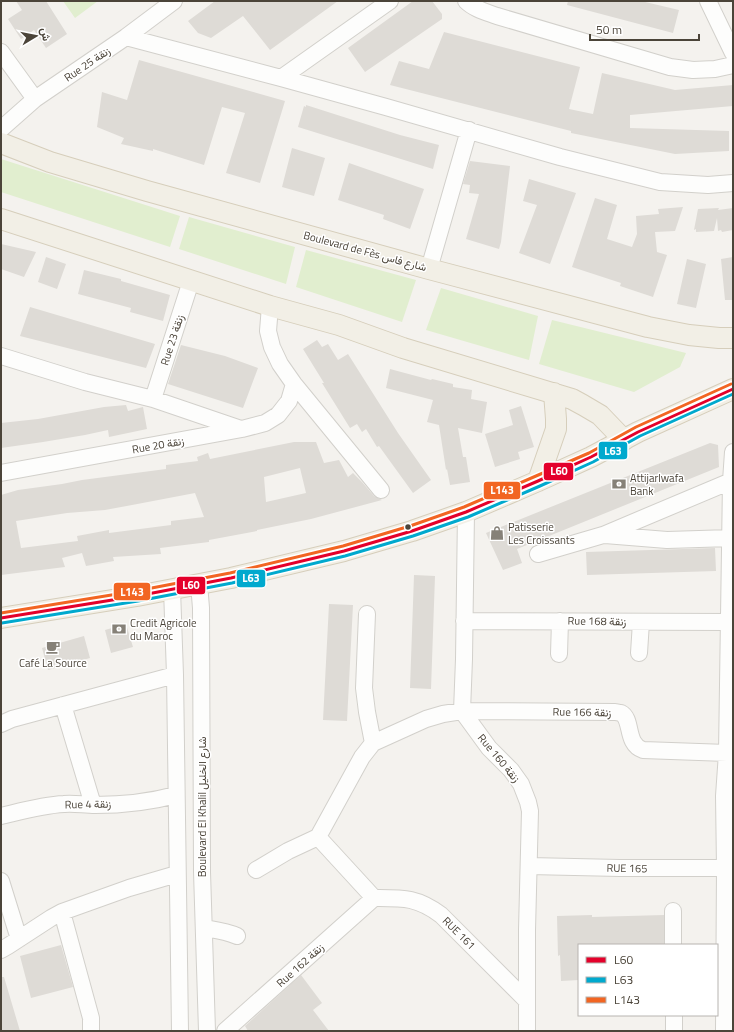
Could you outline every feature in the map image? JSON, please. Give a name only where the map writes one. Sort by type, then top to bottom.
[{"type":"main road","name":"Boulevard de Fès شارع فاس","points":[[1,143],[50,162],[429,269],[648,327],[688,335],[733,338]]},
{"type":"main road","points":[[1,219],[270,306],[339,325],[403,348],[572,399],[600,415],[624,440]]},
{"type":"main road","points":[[1,618],[231,578],[344,551],[412,531],[466,512],[538,481],[591,457],[638,432],[733,389]]},
{"type":"main road","points":[[538,481],[556,429],[554,393]]},
{"type":"street","name":"Rue 25 زنقة","points":[[1,128],[35,99],[126,37],[174,1]]},
{"type":"street","points":[[281,78],[390,1]]},
{"type":"street","points":[[466,1],[482,11],[497,16],[670,67],[693,70],[715,69],[733,65]]},
{"type":"street","points":[[708,1],[733,53]]},
{"type":"street","points":[[126,37],[281,78],[560,157],[660,182],[708,185],[733,183]]},
{"type":"street","points":[[1,52],[35,99]]},
{"type":"street","points":[[429,269],[469,130]]},
{"type":"street","name":"Rue 23 زنقة","points":[[153,399],[191,281]]},
{"type":"street","points":[[270,306],[268,331],[272,347],[280,364],[294,384],[382,490]]},
{"type":"street","points":[[1,356],[85,382],[153,399],[242,429]]},
{"type":"street","name":"Rue 20 زنقة","points":[[1,473],[242,429],[265,423],[278,415],[289,401],[294,384]]},
{"type":"street","points":[[724,1031],[725,868],[729,796],[727,753],[731,481],[733,452]]},
{"type":"street","points":[[538,554],[603,534],[731,481]]},
{"type":"street","points":[[256,870],[288,851],[318,837],[362,757],[373,743],[426,719],[462,711],[466,512]]},
{"type":"street","points":[[603,534],[667,540],[731,538]]},
{"type":"street","name":"Boulevard El Khalil شارع الخليل","points":[[199,584],[201,615],[202,872],[207,1031]]},
{"type":"street","points":[[172,589],[175,675],[180,1031]]},
{"type":"street","points":[[367,614],[364,688],[373,743]]},
{"type":"street","name":"Rue 168 زنقة","points":[[464,621],[729,622]]},
{"type":"street","points":[[559,654],[560,621]]},
{"type":"street","points":[[639,653],[641,622]]},
{"type":"street","points":[[1,724],[12,719],[175,675]]},
{"type":"street","points":[[63,705],[93,805]]},
{"type":"street","name":"Rue 166 زنقة","points":[[462,711],[615,712],[624,715],[632,740],[638,748],[644,750],[727,753]]},
{"type":"street","name":"Rue 160 زنقة","points":[[462,711],[489,748],[511,770],[521,784],[530,811],[527,1031]]},
{"type":"street","name":"Rue 4 زنقة","points":[[1,816],[27,809],[63,804],[93,805],[150,801],[176,795]]},
{"type":"street","points":[[318,837],[374,898]]},
{"type":"street","name":"RUE 165","points":[[529,866],[725,868]]},
{"type":"street","points":[[1,950],[62,912],[129,888],[178,874]]},
{"type":"street","points":[[1,881],[19,939]]},
{"type":"street","name":"RUE 161","points":[[374,898],[405,899],[421,903],[432,908],[441,915],[527,1001]]},
{"type":"street","name":"Rue 162 زنقة","points":[[225,1031],[374,898]]},
{"type":"street","points":[[673,911],[673,944]]},
{"type":"street","points":[[62,912],[91,1018],[91,1031]]},
{"type":"street","points":[[204,928],[229,932],[237,936]]},
{"type":"street","points":[[674,1016],[674,1031]]},
{"type":"green space","points":[[63,1],[98,1],[75,18]]},
{"type":"green space","points":[[1,159],[180,216],[170,247],[1,192]]},
{"type":"green space","points":[[189,217],[295,247],[286,284],[179,249]]},
{"type":"green space","points":[[306,250],[416,280],[402,322],[296,287]]},
{"type":"green space","points":[[441,288],[538,316],[529,360],[426,330]]},
{"type":"green space","points":[[552,320],[686,353],[680,367],[634,392],[539,364]]},
{"type":"building","points":[[16,1],[46,1],[67,34],[46,48],[34,30],[21,39],[8,19],[22,10]]},
{"type":"building","points":[[215,1],[338,1],[270,50],[243,16],[211,38],[198,33],[188,21]]},
{"type":"building","points":[[413,1],[432,1],[442,14],[442,19],[365,72],[348,48]]},
{"type":"building","points":[[568,1],[641,1],[679,10],[673,33],[567,5]]},
{"type":"building","points":[[444,32],[580,67],[569,109],[593,114],[602,73],[675,90],[733,85],[733,106],[630,115],[630,128],[729,131],[729,151],[675,154],[571,133],[571,131],[390,85],[399,61],[429,69]]},
{"type":"building","points":[[139,60],[285,101],[260,183],[226,173],[245,113],[222,107],[204,165],[153,149],[153,151],[121,144],[124,138],[97,127],[102,92],[127,100]]},
{"type":"building","points":[[306,105],[400,135],[439,145],[433,169],[298,127],[304,106],[306,107]]},
{"type":"building","points":[[292,148],[325,158],[314,196],[282,187]]},
{"type":"building","points":[[470,161],[510,166],[499,249],[466,239],[479,194],[469,193],[470,185],[463,184]]},
{"type":"building","points":[[349,163],[424,189],[410,229],[383,219],[384,215],[338,200]]},
{"type":"building","points":[[529,179],[576,193],[550,264],[519,253],[537,205],[523,201]]},
{"type":"building","points":[[595,198],[617,205],[607,239],[632,247],[637,234],[636,216],[659,214],[658,209],[683,207],[675,231],[655,232],[657,252],[667,255],[653,297],[620,286],[621,283],[572,267]]},
{"type":"building","points":[[719,208],[718,210],[733,208],[733,230],[722,232],[721,230],[718,231],[717,218],[714,231],[696,232],[696,229],[694,230],[698,209]]},
{"type":"building","points":[[1,244],[36,252],[24,277],[1,269]]},
{"type":"building","points":[[46,257],[66,264],[57,289],[38,282]]},
{"type":"building","points":[[733,257],[733,300],[725,300],[721,259]]},
{"type":"building","points":[[687,259],[706,264],[696,308],[677,304]]},
{"type":"building","points":[[84,270],[121,279],[121,281],[170,295],[163,321],[130,312],[131,308],[78,294]]},
{"type":"building","points":[[30,307],[155,344],[146,368],[20,336]]},
{"type":"building","points":[[317,340],[322,347],[328,344],[338,360],[348,354],[398,433],[431,480],[413,493],[379,446],[377,447],[366,429],[362,432],[357,424],[350,428],[303,349]]},
{"type":"building","points":[[181,345],[225,356],[258,368],[243,408],[168,384]]},
{"type":"building","points":[[390,369],[431,380],[453,384],[453,387],[472,390],[471,399],[487,402],[482,433],[458,428],[463,457],[466,457],[470,482],[450,485],[447,469],[446,470],[439,425],[427,422],[433,400],[386,388]]},
{"type":"building","points":[[126,405],[128,411],[143,407],[147,429],[109,437],[108,430],[1,448],[1,423],[38,419],[104,407]]},
{"type":"building","points":[[521,406],[534,447],[518,452],[520,459],[495,467],[485,434],[513,425],[509,410]]},
{"type":"building","points":[[294,442],[316,442],[324,463],[339,460],[348,477],[353,473],[374,496],[382,500],[311,519],[209,540],[209,542],[160,548],[161,554],[113,557],[114,561],[86,566],[82,553],[62,558],[65,567],[1,575],[1,495],[18,490],[166,469],[166,465],[198,461],[197,457],[208,453],[210,459]],"holes":[[[300,468],[306,493],[266,502],[264,477]],[[195,493],[204,517],[171,521],[171,525],[109,533],[109,530],[77,536],[78,541],[21,548],[16,521],[67,513],[105,510]]]},
{"type":"building","points":[[710,443],[718,445],[719,467],[517,549],[522,563],[503,570],[486,533]]},
{"type":"building","points":[[715,548],[716,571],[587,575],[586,552]]},
{"type":"building","points":[[414,575],[435,576],[431,689],[410,688]]},
{"type":"building","points":[[329,604],[353,605],[347,721],[323,720]]},
{"type":"building","points":[[126,624],[133,647],[111,653],[105,630]]},
{"type":"building","points":[[84,636],[90,658],[48,670],[42,648]]},
{"type":"building","points":[[592,915],[592,917],[664,915],[664,944],[578,944],[578,980],[561,981],[560,955],[558,956],[557,916]]},
{"type":"building","points":[[61,945],[73,987],[31,998],[20,956]]},
{"type":"building","points":[[301,975],[322,1003],[313,1010],[329,1031],[248,1031],[245,1026]]},
{"type":"building","points":[[1,977],[4,977],[20,1031],[1,1031]]},
{"type":"transit line","name":"L143","points":[[1,613],[136,591],[230,573],[343,546],[410,526],[464,507],[589,453],[636,427],[731,384]]},
{"type":"transit line","name":"L60","points":[[1,618],[137,596],[231,578],[344,551],[412,531],[466,512],[538,481],[591,457],[638,432],[733,389]]},
{"type":"transit line","name":"L63","points":[[2,623],[138,601],[232,583],[345,556],[413,536],[468,517],[540,486],[593,462],[640,436],[733,394]]},
{"type":"place","name":"Attijarlwafa Bank","points":[[619,484]]},
{"type":"place","name":"Patisserie Les Croissants","points":[[497,533]]},
{"type":"place","name":"Credit Agricole du Maroc","points":[[119,629]]},
{"type":"place","name":"Café La Source","points":[[53,647]]}]
